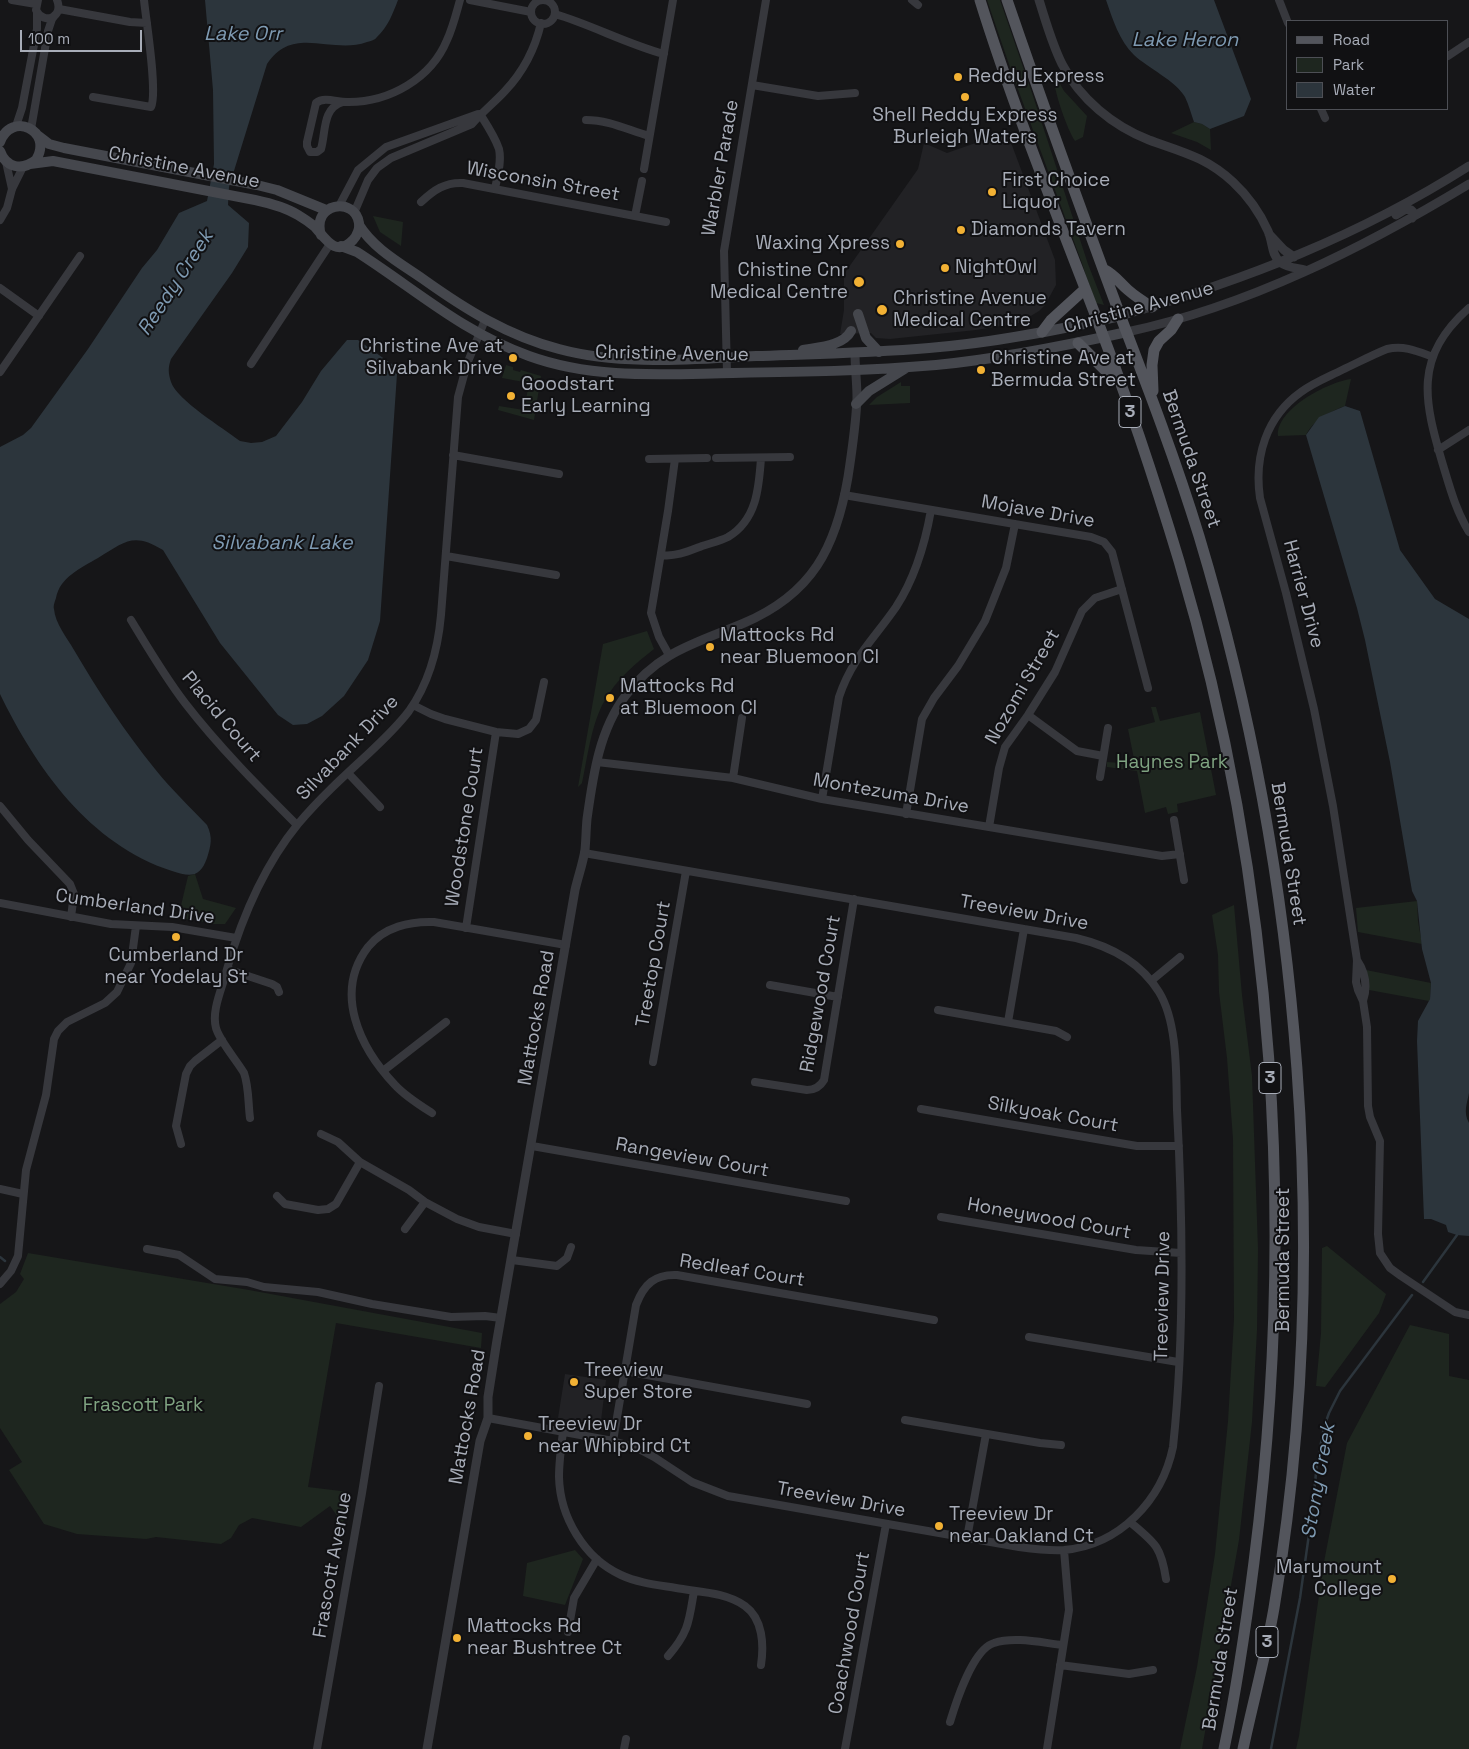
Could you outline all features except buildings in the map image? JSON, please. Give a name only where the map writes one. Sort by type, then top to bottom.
[{"type":"main road","name":"Bermuda Street","points":[[980,0],[1031,150],[1104,337],[1154,482],[1180,565],[1218,712],[1252,899],[1270,1066],[1276,1224],[1275,1317],[1270,1403],[1259,1524],[1248,1614],[1224,1749]]},
{"type":"main road","name":"Bermuda Street","points":[[1007,0],[1059,148],[1182,482],[1204,553],[1228,640],[1251,740],[1279,898],[1298,1087],[1302,1193],[1300,1350],[1294,1451],[1274,1608],[1243,1749]]},
{"type":"main road","name":"Christine Avenue","points":[[8,129],[26,127],[49,144],[64,148],[277,190],[326,210]]},
{"type":"main road","points":[[0,142],[8,129]]},
{"type":"main road","points":[[2,157],[17,167],[27,166],[36,160],[39,154],[40,140],[34,132]]},
{"type":"main road","name":"Christine Avenue","points":[[27,166],[53,161],[234,195],[274,205],[298,215],[314,226],[321,235]]},
{"type":"main road","points":[[339,206],[350,209],[354,213],[359,225],[357,235],[353,240],[341,246],[330,244],[321,235],[319,222],[326,210],[339,206]]},
{"type":"main road","name":"Christine Avenue","points":[[359,225],[372,243],[454,301],[485,320],[515,334],[559,349],[595,356],[638,359],[726,358],[879,352],[963,345],[1042,332],[1120,316]]},
{"type":"main road","name":"Christine Avenue","points":[[341,246],[363,256],[450,318],[479,334],[518,352],[559,365],[596,372],[639,374],[727,373],[909,367],[1003,356],[1127,332]]},
{"type":"main road","points":[[1103,269],[1116,276],[1124,287],[1152,307]]},
{"type":"main road","points":[[1042,332],[1050,320],[1085,289]]},
{"type":"main road","points":[[858,314],[866,338],[879,352]]},
{"type":"main road","points":[[1152,399],[1154,350],[1158,341],[1171,330],[1178,319]]},
{"type":"main road","points":[[780,356],[842,341],[852,331]]},
{"type":"main road","points":[[1078,343],[1106,371],[1117,374]]},
{"type":"main road","points":[[638,359],[639,374]]},
{"type":"main road","points":[[856,404],[869,391],[909,367]]},
{"type":"street","points":[[12,0],[37,6],[45,18],[57,12],[147,23]]},
{"type":"street","points":[[34,132],[50,24],[57,12],[57,0]]},
{"type":"street","points":[[93,97],[151,107],[154,102],[144,0]]},
{"type":"street","points":[[341,102],[328,112],[321,149],[317,152],[310,152],[307,142],[316,104],[322,100],[341,102],[378,99],[397,91],[416,79],[437,58],[447,42],[460,0]]},
{"type":"street","points":[[470,0],[532,12]]},
{"type":"street","points":[[544,0],[550,2],[555,14],[548,23],[541,23],[536,21],[532,12],[533,6],[544,0]]},
{"type":"street","points":[[644,169],[673,0]]},
{"type":"street","name":"Warbler Parade","points":[[727,373],[724,251],[766,0]]},
{"type":"street","points":[[1039,0],[1063,66],[1089,101],[1105,115],[1129,131],[1187,152],[1207,162],[1224,174],[1239,187],[1254,206],[1269,234],[1274,254],[1281,263],[1305,270]]},
{"type":"street","points":[[1279,0],[1287,20]]},
{"type":"street","points":[[8,129],[22,108],[37,29],[37,6]]},
{"type":"street","points":[[555,14],[664,54]]},
{"type":"street","points":[[354,213],[368,180],[377,168],[390,158],[472,124],[515,81],[533,50],[541,23]]},
{"type":"street","points":[[1449,55],[1469,42]]},
{"type":"street","points":[[752,85],[818,96],[855,93]]},
{"type":"street","points":[[1321,110],[1325,118]]},
{"type":"street","points":[[480,114],[499,151],[495,189]]},
{"type":"street","points":[[339,206],[358,170],[386,146],[480,114]]},
{"type":"street","points":[[586,120],[612,123],[649,136]]},
{"type":"street","points":[[2,157],[12,189]]},
{"type":"street","points":[[0,220],[7,208],[12,189],[27,166]]},
{"type":"street","name":"Christine Avenue","points":[[1120,316],[1207,290],[1281,263],[1372,222],[1469,166]]},
{"type":"street","name":"Wisconsin Street","points":[[635,216],[642,181]]},
{"type":"street","name":"Wisconsin Street","points":[[421,202],[436,189],[454,183],[495,189],[666,222]]},
{"type":"street","name":"Christine Avenue","points":[[1127,332],[1178,319],[1237,299],[1305,270],[1412,218],[1469,184]]},
{"type":"street","points":[[1372,222],[1388,219],[1409,209],[1413,212],[1412,218]]},
{"type":"street","points":[[1269,234],[1284,250],[1294,257]]},
{"type":"street","points":[[251,364],[330,244]]},
{"type":"street","points":[[0,372],[80,256]]},
{"type":"street","points":[[0,288],[39,316]]},
{"type":"street","points":[[1469,308],[1448,330],[1433,357],[1428,375],[1427,399],[1428,411],[1438,450],[1454,502],[1469,532]]},
{"type":"street","name":"Silvabank Drive","points":[[250,1118],[244,1073],[216,1029],[214,1017],[236,938],[245,913],[264,875],[297,825],[323,796],[395,728],[413,705],[430,671],[442,615],[458,397],[463,375],[485,320]]},
{"type":"street","name":"Harrier Drive","points":[[1433,357],[1407,348],[1387,349],[1302,392],[1283,408],[1268,430],[1259,456],[1258,484],[1314,709],[1334,806],[1357,960],[1366,981],[1366,994],[1363,1001],[1367,1026],[1368,1106],[1370,1117],[1380,1141],[1380,1254],[1390,1268],[1401,1276],[1455,1312],[1469,1315]]},
{"type":"street","points":[[855,353],[856,404]]},
{"type":"street","name":"Mattocks Road","points":[[427,1749],[480,1440],[488,1418],[488,1398],[501,1318],[566,944],[584,853],[587,818],[604,736],[625,696],[646,673],[669,655],[773,609],[798,588],[818,565],[833,538],[839,522],[854,439],[856,404]]},
{"type":"street","points":[[1438,450],[1469,430]]},
{"type":"street","points":[[453,455],[559,474]]},
{"type":"street","points":[[716,458],[790,456]]},
{"type":"street","points":[[649,459],[707,458]]},
{"type":"street","points":[[661,555],[671,556],[680,554],[727,537],[739,529],[754,508],[761,458]]},
{"type":"street","points":[[669,655],[659,637],[651,613],[675,459]]},
{"type":"street","name":"Mojave Drive","points":[[844,495],[1090,537],[1104,542],[1112,552],[1148,688]]},
{"type":"street","points":[[822,799],[839,697],[843,684],[856,659],[889,617],[904,593],[917,564],[931,510]]},
{"type":"street","points":[[906,814],[922,719],[934,698],[958,666],[985,621],[1006,568],[1015,524]]},
{"type":"street","points":[[446,556],[556,576]]},
{"type":"street","name":"Nozomi Street","points":[[989,827],[1001,756],[1011,737],[1028,715],[1055,672],[1082,611],[1095,598],[1122,589]]},
{"type":"street","name":"Placid Court","points":[[130,620],[186,704],[223,749],[297,825]]},
{"type":"street","points":[[413,705],[435,716],[496,732],[518,734],[534,725],[538,716],[544,682]]},
{"type":"street","points":[[1028,715],[1077,751],[1103,756]]},
{"type":"street","points":[[733,778],[742,718]]},
{"type":"street","points":[[1100,778],[1108,728]]},
{"type":"street","name":"Woodstone Court","points":[[466,928],[496,732]]},
{"type":"street","name":"Montezuma Drive","points":[[598,762],[733,778],[822,799],[906,814],[1162,856],[1180,854]]},
{"type":"street","points":[[348,773],[380,807]]},
{"type":"street","points":[[0,806],[28,840],[70,884],[74,894],[71,917]]},
{"type":"street","points":[[1174,820],[1184,880]]},
{"type":"street","name":"Treeview Drive","points":[[488,1418],[613,1441],[637,1448],[692,1482],[728,1496],[1038,1550],[1080,1548],[1097,1542],[1120,1530],[1130,1522],[1150,1501],[1159,1486],[1168,1467],[1174,1433],[1182,1253],[1175,1062],[1171,1027],[1166,1007],[1151,981],[1136,966],[1115,951],[1098,943],[584,853]]},
{"type":"street","name":"Treetop Court","points":[[654,1062],[686,871]]},
{"type":"street","name":"Ridgewood Court","points":[[755,1082],[806,1090],[814,1090],[822,1084],[854,899]]},
{"type":"street","name":"Cumberland Drive","points":[[0,903],[111,924],[172,927],[236,938]]},
{"type":"street","points":[[432,1112],[412,1100],[395,1085],[364,1043],[353,1011],[351,993],[354,973],[366,950],[378,938],[391,930],[406,924],[434,922],[566,944]]},
{"type":"street","points":[[0,1284],[11,1271],[18,1256],[22,1194],[28,1160],[46,1095],[54,1039],[58,1031],[67,1022],[105,1003],[117,992],[131,963],[136,926]]},
{"type":"street","points":[[1008,1022],[1024,929]]},
{"type":"street","points":[[1151,981],[1180,957]]},
{"type":"street","points":[[227,969],[272,984],[277,987],[279,992]]},
{"type":"street","points":[[770,985],[838,997]]},
{"type":"street","points":[[938,1010],[1056,1031],[1067,1037]]},
{"type":"street","points":[[383,1071],[446,1022]]},
{"type":"street","points":[[181,1144],[176,1126],[186,1074],[195,1061],[222,1040]]},
{"type":"street","name":"Silkyoak Court","points":[[921,1109],[1129,1145],[1146,1147],[1179,1146]]},
{"type":"street","points":[[321,1134],[338,1142],[360,1162],[409,1190],[425,1202],[471,1225],[516,1234]]},
{"type":"street","name":"Rangeview Court","points":[[532,1146],[846,1201]]},
{"type":"street","points":[[277,1196],[285,1204],[318,1210],[328,1209],[336,1204],[360,1162]]},
{"type":"street","points":[[0,1189],[22,1194]]},
{"type":"street","points":[[405,1229],[425,1202]]},
{"type":"street","name":"Honeywood Court","points":[[941,1217],[1136,1250],[1182,1253]]},
{"type":"street","points":[[512,1260],[557,1266],[567,1258],[571,1247]]},
{"type":"street","points":[[147,1249],[179,1255],[215,1278],[247,1282],[264,1287],[318,1292],[372,1304],[452,1317],[485,1316],[501,1318]]},
{"type":"street","name":"Redleaf Court","points":[[613,1441],[636,1304],[648,1284],[662,1276],[670,1275],[934,1320]]},
{"type":"street","points":[[1029,1337],[1178,1362]]},
{"type":"street","points":[[625,1371],[807,1404]]},
{"type":"street","name":"Frascott Avenue","points":[[317,1749],[379,1386]]},
{"type":"street","points":[[904,1420],[1061,1445]]},
{"type":"street","points":[[563,1432],[559,1478],[561,1496],[574,1531],[589,1552],[615,1572],[636,1580],[730,1598],[746,1606],[752,1612],[762,1637],[761,1665]]},
{"type":"street","points":[[967,1538],[986,1434]]},
{"type":"street","points":[[1130,1522],[1150,1539],[1160,1551],[1166,1579]]},
{"type":"street","name":"Coachwood Court","points":[[845,1749],[886,1524]]},
{"type":"street","points":[[1047,1749],[1070,1601],[1064,1550]]},
{"type":"street","points":[[568,1632],[574,1598],[597,1559]]},
{"type":"street","points":[[668,1656],[684,1637],[694,1591]]},
{"type":"street","points":[[950,1722],[957,1697],[979,1654],[985,1647],[1001,1641],[1028,1641],[1063,1645]]},
{"type":"street","points":[[1060,1665],[1129,1674],[1153,1670]]},
{"type":"street","points":[[624,1749],[626,1739]]},
{"type":"shaded area","points":[[1007,132],[1055,260],[1056,285],[1045,305],[1039,311],[1019,323],[976,330],[890,339],[876,338],[871,333],[840,334],[844,310],[844,274],[918,169],[924,143],[947,153]]},
{"type":"shaded area","points":[[565,1374],[606,1380],[601,1421],[591,1424],[558,1418]]},
{"type":"green space","points":[[987,0],[1000,0],[1088,264],[1104,305],[1096,303]]},
{"type":"green space","points":[[1056,77],[1064,91],[1087,116],[1083,137],[1075,141],[1068,128],[1059,102],[1054,80]]},
{"type":"green space","points":[[1194,122],[1210,129],[1211,150],[1197,142],[1171,133]]},
{"type":"green space","points":[[373,216],[403,222],[401,246],[380,232]]},
{"type":"green space","points":[[506,365],[513,367],[513,370],[520,372],[521,370],[541,376],[534,420],[498,410],[499,406],[524,410],[529,383],[502,378]]},
{"type":"green space","points":[[1351,379],[1345,406],[1328,413],[1313,425],[1306,435],[1278,436],[1285,416],[1305,398],[1330,385]]},
{"type":"green space","points":[[901,382],[901,386],[910,386],[910,403],[869,405],[877,397]]},
{"type":"green space","points":[[647,631],[654,649],[633,666],[621,679],[600,709],[593,730],[582,783],[578,787],[603,644]]},
{"type":"green space","name":"Haynes Park","points":[[1151,707],[1156,707],[1160,721],[1200,712],[1216,795],[1177,804],[1178,812],[1168,814],[1166,807],[1145,813],[1137,771],[1107,767],[1107,762],[1135,764],[1128,729],[1155,722]]},
{"type":"green space","points":[[195,874],[203,899],[236,908],[225,924],[211,924],[200,921],[200,918],[192,917],[192,920],[178,918],[188,876]]},
{"type":"green space","points":[[1417,901],[1422,944],[1358,932],[1356,908]]},
{"type":"green space","points":[[1234,905],[1252,1076],[1258,1249],[1257,1330],[1252,1422],[1239,1540],[1202,1749],[1180,1749],[1197,1667],[1215,1554],[1228,1421],[1234,1319],[1233,1139],[1227,1058],[1219,992],[1218,955],[1212,915]]},
{"type":"green space","points":[[1366,970],[1431,983],[1430,999],[1429,1001],[1369,990]]},
{"type":"green space","points":[[1327,1246],[1386,1294],[1379,1313],[1325,1387],[1316,1386],[1321,1333],[1322,1248]]},
{"type":"green space","name":"Frascott Park","points":[[28,1253],[249,1290],[482,1333],[481,1348],[336,1323],[308,1487],[349,1492],[343,1524],[330,1506],[301,1527],[252,1518],[239,1525],[231,1538],[221,1544],[156,1537],[146,1539],[77,1534],[44,1524],[9,1470],[22,1462],[0,1428],[0,1304],[16,1292],[24,1279],[20,1274]]},
{"type":"green space","name":"Marymount College","points":[[1410,1325],[1449,1334],[1449,1376],[1469,1380],[1469,1749],[1296,1749],[1323,1567],[1347,1443]]},
{"type":"green space","points":[[575,1550],[583,1559],[565,1605],[523,1596],[527,1563]]},
{"type":"water","name":"Silvabank Lake","points":[[205,0],[398,0],[387,24],[374,40],[353,45],[301,43],[277,52],[267,64],[229,187],[228,205],[249,223],[248,247],[232,273],[171,359],[169,376],[171,382],[182,397],[201,413],[240,441],[251,443],[262,442],[276,436],[302,402],[321,371],[347,340],[358,340],[393,365],[397,374],[380,621],[368,660],[344,696],[322,716],[307,724],[293,725],[278,715],[220,643],[163,550],[153,544],[137,540],[123,543],[72,574],[58,591],[54,606],[57,620],[93,681],[155,769],[207,825],[211,841],[207,858],[198,872],[189,875],[172,871],[142,859],[115,842],[91,823],[68,800],[48,775],[14,722],[0,694],[0,447],[23,435],[31,428],[88,349],[142,268],[157,250],[179,213],[207,201],[214,164],[213,90]]},
{"type":"water","name":"Lake Heron","points":[[1106,0],[1214,0],[1251,99],[1244,116],[1210,129],[1194,122],[1181,91],[1134,55],[1124,43]]},
{"type":"water","points":[[1345,406],[1360,411],[1400,550],[1435,599],[1469,619],[1469,1093],[1466,1112],[1469,1123],[1469,1236],[1448,1232],[1446,1225],[1431,1219],[1424,1219],[1417,1041],[1418,1021],[1430,999],[1431,983],[1422,949],[1417,901],[1412,891],[1390,762],[1365,640],[1306,435],[1319,417]]},
{"type":"waterway","name":"Stony Creek","points":[[1423,1282],[1457,1235],[1457,1232]]},
{"type":"waterway","points":[[0,1257],[5,1261]]},
{"type":"waterway","name":"Stony Creek","points":[[1271,1749],[1300,1598],[1317,1464],[1324,1427],[1340,1391],[1412,1295]]},
{"type":"place","name":"Reddy Express","points":[[958,77]]},
{"type":"place","name":"Shell Reddy Express Burleigh Waters","points":[[965,97]]},
{"type":"place","name":"First Choice Liquor","points":[[992,192]]},
{"type":"place","name":"Diamonds Tavern","points":[[961,230]]},
{"type":"place","name":"Waxing Xpress","points":[[900,244]]},
{"type":"place","name":"NightOwl","points":[[945,268]]},
{"type":"place","name":"Chistine Cnr Medical Centre","points":[[859,282]]},
{"type":"place","name":"Christine Avenue Medical Centre","points":[[882,310]]},
{"type":"place","name":"Christine Ave at Silvabank Drive","points":[[513,358]]},
{"type":"place","name":"Christine Ave at Bermuda Street","points":[[981,370]]},
{"type":"place","name":"Goodstart Early Learning","points":[[511,396]]},
{"type":"place","name":"Mattocks Rd near Bluemoon Cl","points":[[710,647]]},
{"type":"place","name":"Mattocks Rd at Bluemoon Cl","points":[[610,698]]},
{"type":"place","name":"Cumberland Dr near Yodelay St","points":[[176,937]]},
{"type":"place","name":"Treeview Super Store","points":[[574,1382]]},
{"type":"place","name":"Treeview Dr near Whipbird Ct","points":[[528,1436]]},
{"type":"place","name":"Treeview Dr near Oakland Ct","points":[[939,1526]]},
{"type":"place","name":"Marymount College","points":[[1392,1579]]},
{"type":"place","name":"Mattocks Rd near Bushtree Ct","points":[[457,1638]]},
{"type":"water label","name":"Lake Orr","points":[[243,35]]},
{"type":"water label","name":"Reedy Creek","points":[[176,283]]}]
